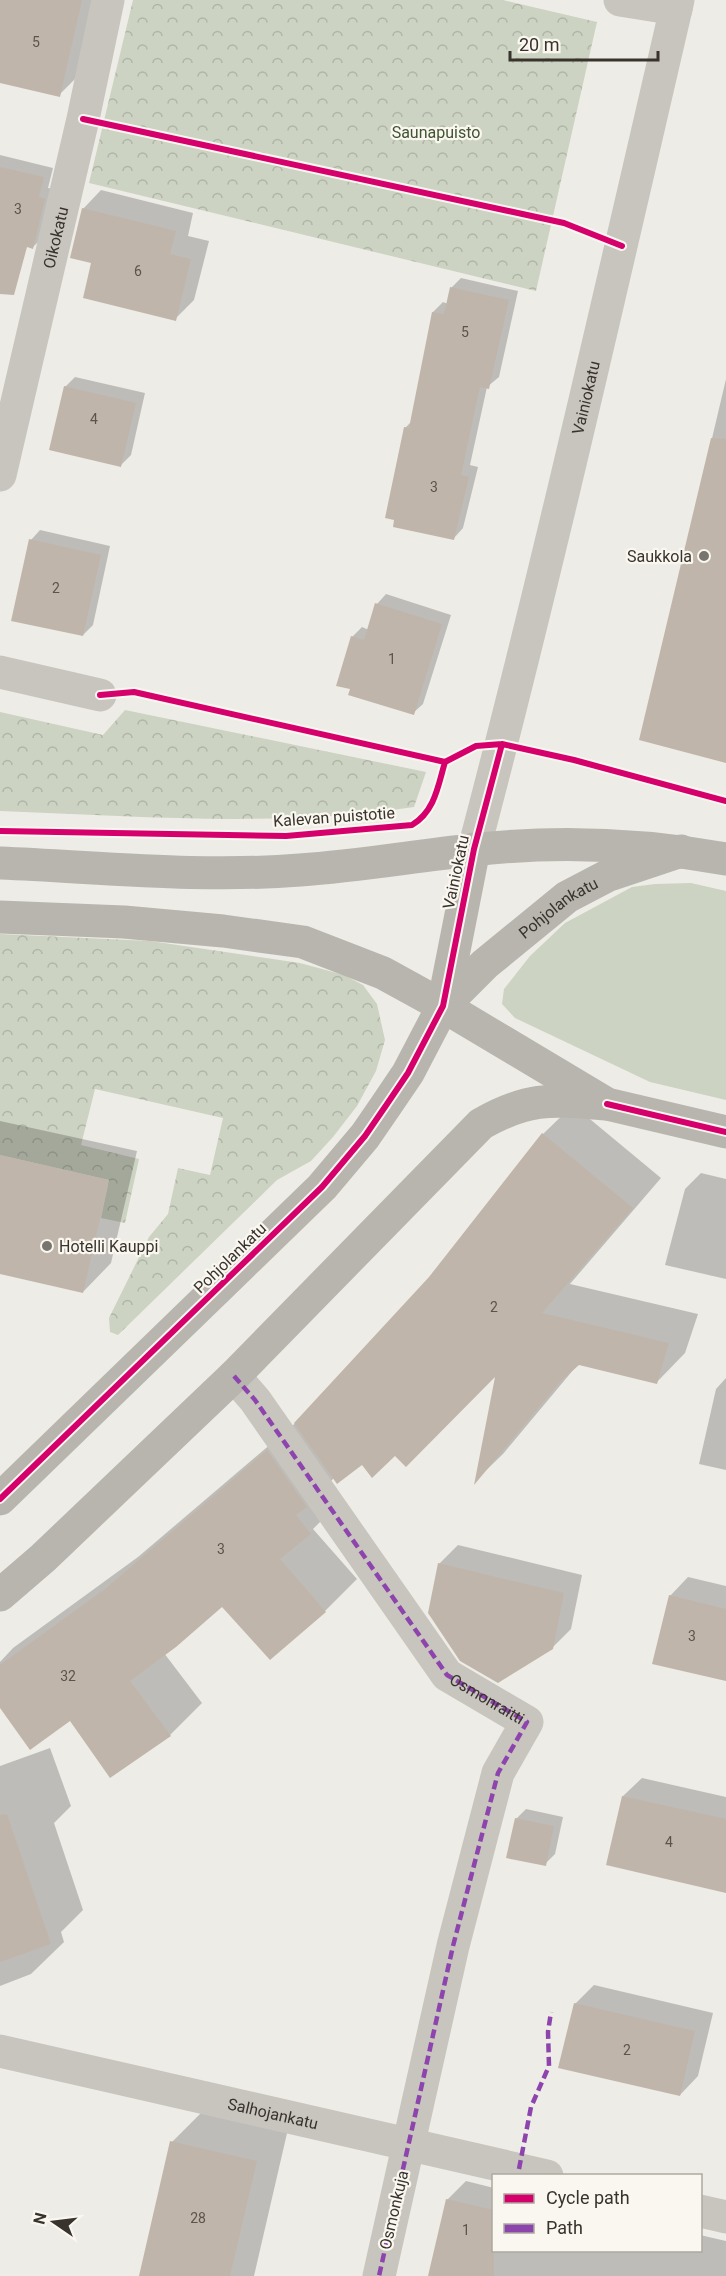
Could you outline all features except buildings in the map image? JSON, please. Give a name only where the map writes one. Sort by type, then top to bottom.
[{"type":"main road","points":[[0,863],[190,871],[299,870],[412,859],[474,849],[588,843],[681,851],[726,859]]},
{"type":"main road","name":"Vainiokatu","points":[[443,1006],[474,849]]},
{"type":"main road","name":"Pohjolankatu","points":[[0,1499],[322,1187],[365,1136],[408,1073],[443,1006],[485,964],[567,897],[609,875],[681,851]]},
{"type":"main road","points":[[0,917],[135,923],[223,931],[303,942],[383,973],[443,1006],[607,1104]]},
{"type":"main road","points":[[0,1595],[43,1558],[234,1376],[481,1124],[503,1112],[528,1103],[557,1100],[607,1104],[726,1132]]},
{"type":"street","name":"Oikokatu","points":[[0,475],[83,119],[108,0]]},
{"type":"street","points":[[620,0],[677,5]]},
{"type":"street","name":"Vainiokatu","points":[[474,849],[622,246],[677,5]]},
{"type":"street","points":[[0,672],[100,694]]},
{"type":"street","name":"Osmonraitti","points":[[234,1376],[255,1400],[447,1675],[527,1722],[498,1773],[453,1946],[409,2144]]},
{"type":"street","name":"Salhojankatu","points":[[0,2051],[543,2174]]},
{"type":"street","name":"Osmonkuja","points":[[379,2276],[409,2144]]},
{"type":"street","points":[[702,2211],[726,2217]]},
{"type":"green space","name":"Saunapuisto","points":[[133,0],[503,0],[597,22],[536,291],[89,183]]},
{"type":"green space","points":[[125,710],[426,772],[414,807],[363,813],[259,819],[207,819],[0,811],[0,712],[103,735]]},
{"type":"green space","points":[[691,883],[726,891],[726,1100],[650,1082],[515,1018],[502,1004],[504,989],[530,956],[565,923],[632,887]]},
{"type":"green space","points":[[0,934],[150,941],[300,963],[344,975],[363,985],[377,1004],[385,1040],[376,1071],[357,1106],[333,1137],[311,1161],[277,1180],[118,1335],[110,1332],[109,1318],[149,1237],[168,1214],[178,1168],[210,1175],[223,1118],[95,1089],[81,1145],[139,1159],[125,1223],[101,1218],[109,1180],[0,1155]]},
{"type":"marked path","points":[[234,1376],[255,1400],[447,1675],[527,1722],[498,1773],[453,1946],[379,2276]]},
{"type":"marked path","points":[[519,2169],[531,2107],[549,2066],[548,2032],[551,2012]]},
{"type":"cycle path","points":[[83,119],[564,223],[622,246]]},
{"type":"cycle path","points":[[100,695],[134,692],[445,762]]},
{"type":"cycle path","name":"Kalevan puistotie","points":[[0,831],[286,836],[412,825],[426,813],[431,805],[445,762],[476,746],[502,744],[574,760],[726,801]]},
{"type":"cycle path","points":[[0,1499],[322,1187],[365,1136],[408,1073],[443,1006],[474,849],[502,744]]},
{"type":"cycle path","points":[[607,1104],[726,1132]]},
{"type":"place","name":"Saukkola","points":[[704,556]]},
{"type":"place","name":"Hotelli Kauppi","points":[[47,1246]]}]
